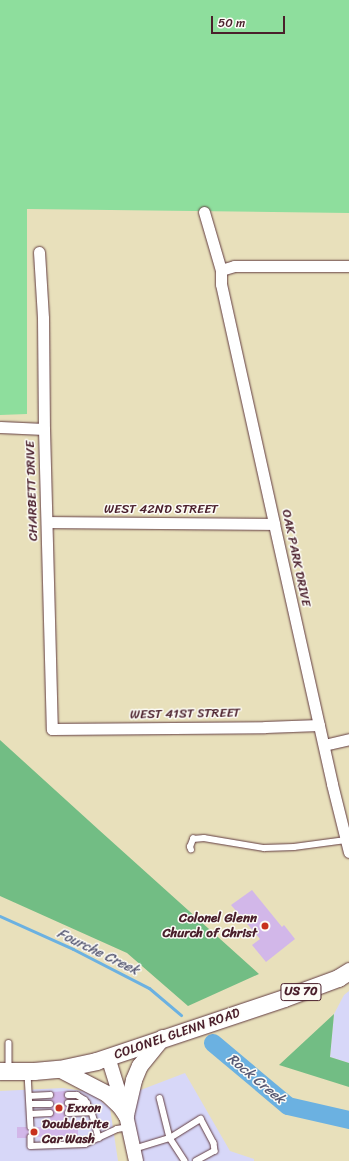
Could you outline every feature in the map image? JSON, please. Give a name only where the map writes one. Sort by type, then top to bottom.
[{"type":"main road","name":"COLONEL GLENN ROAD","points":[[5,1071],[59,1069],[96,1062],[252,1009],[338,978],[349,971]]},
{"type":"main road","points":[[128,1121],[134,1080],[140,1066],[163,1038]]},
{"type":"main road","points":[[59,1069],[107,1094],[120,1106],[128,1121]]},
{"type":"street","name":"OAK PARK DRIVE","points":[[204,212],[221,270],[221,284],[319,725],[349,852]]},
{"type":"street","name":"CHARBETT DRIVE","points":[[40,252],[44,318],[44,429],[52,729]]},
{"type":"street","points":[[221,270],[234,266],[349,266]]},
{"type":"street","points":[[0,428],[44,429]]},
{"type":"street","name":"WEST 42ND STREET","points":[[47,522],[274,524]]},
{"type":"street","name":"WEST 41ST STREET","points":[[52,729],[273,727],[319,725]]},
{"type":"street","points":[[324,745],[349,739]]},
{"type":"street","points":[[108,1057],[128,1121],[135,1155]]},
{"type":"lane","points":[[191,850],[190,847],[193,839],[204,838],[264,848],[294,847],[346,840]]},
{"type":"lane","points":[[5,1071],[9,1043]]},
{"type":"lane","points":[[28,1071],[31,1127]]},
{"type":"lane","points":[[29,1096],[50,1095]]},
{"type":"lane","points":[[68,1095],[77,1095],[87,1103],[92,1112],[99,1138]]},
{"type":"lane","points":[[160,1098],[170,1138],[185,1161]]},
{"type":"lane","points":[[68,1103],[87,1103]]},
{"type":"lane","points":[[30,1104],[50,1104]]},
{"type":"lane","points":[[68,1113],[92,1112]]},
{"type":"lane","points":[[30,1114],[50,1113]]},
{"type":"lane","points":[[135,1155],[202,1120],[214,1143],[215,1151],[197,1161]]},
{"type":"lane","points":[[31,1138],[31,1146],[85,1144],[117,1129],[128,1121]]},
{"type":"shaded area","points":[[349,991],[349,1063],[330,1057],[334,1014],[344,995]]},
{"type":"shaded area","points":[[185,1073],[230,1151],[254,1159],[254,1161],[136,1161],[130,1094]]},
{"type":"shaded area","points":[[63,1088],[90,1092],[110,1108],[118,1161],[0,1161],[0,1091]]},
{"type":"green space","points":[[0,0],[349,0],[349,213],[27,209],[27,414],[0,415]]},
{"type":"green space","points":[[0,740],[259,974],[188,1006],[127,953],[0,896]]},
{"type":"green space","points":[[334,1014],[330,1057],[349,1063],[349,1087],[279,1065]]},
{"type":"building","name":"Colonel Glenn Church of Christ","points":[[252,890],[282,927],[284,925],[295,939],[266,962],[252,945],[260,939],[231,905]]},
{"type":"building","points":[[66,1091],[64,1095],[67,1099],[64,1103],[68,1109],[65,1110],[64,1114],[68,1117],[69,1121],[78,1120],[78,1139],[52,1140],[51,1136],[35,1137],[31,1133],[27,1138],[17,1138],[17,1127],[27,1127],[31,1131],[35,1127],[51,1127],[50,1117],[54,1113],[50,1109],[54,1104],[50,1100],[54,1097],[53,1092]]},
{"type":"waterway","name":"Fourche Creek","points":[[0,916],[73,949],[149,988],[181,1015]]},
{"type":"waterway","name":"Rock Creek","points":[[213,1043],[288,1106],[349,1120]]},
{"type":"place","name":"Colonel Glenn Church of Christ","points":[[265,926]]},
{"type":"place","name":"Exxon","points":[[59,1108]]},
{"type":"place","name":"Doublebrite Car Wash","points":[[34,1132]]}]
